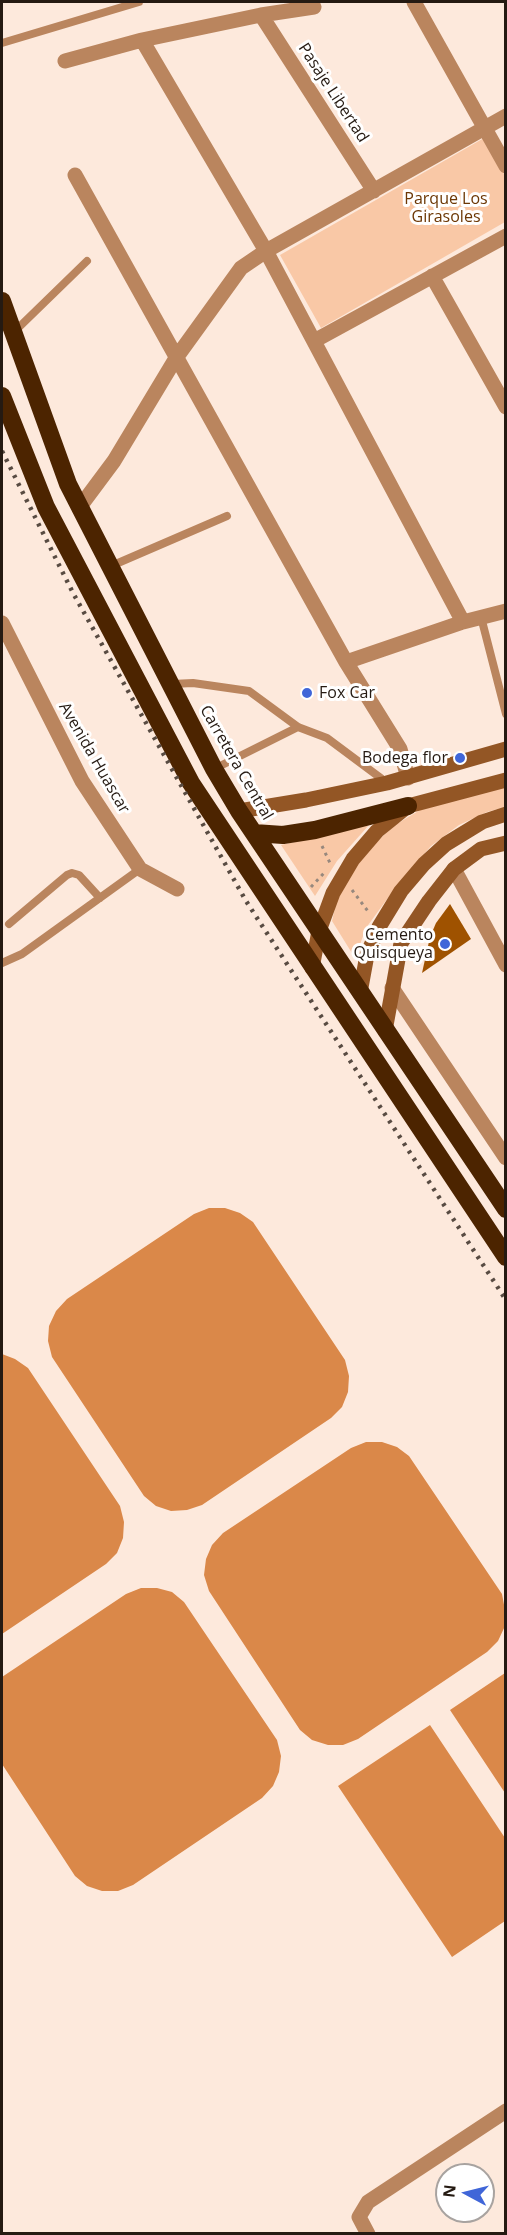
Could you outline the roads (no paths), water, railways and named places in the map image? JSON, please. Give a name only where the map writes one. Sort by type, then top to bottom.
[{"type":"highway","name":"Carretera Central","points":[[2,301],[68,484],[214,769],[239,811],[506,1209]]},
{"type":"highway","points":[[2,396],[46,507],[191,783],[506,1257]]},
{"type":"highway","points":[[254,833],[283,835],[315,830],[408,806]]},
{"type":"highway","points":[[456,1183],[477,1167]]},
{"type":"main road","points":[[239,811],[387,783],[506,749]]},
{"type":"main road","points":[[312,968],[319,931],[333,893],[353,859],[377,831],[408,806],[506,780]]},
{"type":"main road","points":[[360,993],[367,956],[379,927],[401,891],[446,844],[482,822],[506,814]]},
{"type":"main road","points":[[385,1031],[401,943],[454,869],[481,849],[506,843]]},
{"type":"street","points":[[414,2],[506,166]]},
{"type":"street","points":[[65,61],[142,40],[261,15],[314,7]]},
{"type":"street","name":"Pasaje Libertad","points":[[261,15],[374,191]]},
{"type":"street","points":[[142,40],[266,251],[463,622]]},
{"type":"street","points":[[79,508],[114,461],[177,358],[241,268],[266,251],[506,116]]},
{"type":"street","points":[[75,176],[346,662],[400,749],[408,778]]},
{"type":"street","points":[[314,341],[506,236]]},
{"type":"street","points":[[432,276],[506,407]]},
{"type":"street","points":[[346,662],[463,622],[506,611]]},
{"type":"street","name":"Avenida Huascar","points":[[2,623],[82,781],[140,869],[177,890]]},
{"type":"street","points":[[454,869],[506,965]]},
{"type":"street","points":[[392,988],[506,1158]]},
{"type":"street","points":[[368,2234],[359,2217],[368,2202],[506,2111]]},
{"type":"lane","points":[[2,43],[139,2]]},
{"type":"lane","points":[[13,333],[87,261]]},
{"type":"lane","points":[[110,567],[227,516]]},
{"type":"lane","points":[[481,617],[506,714]]},
{"type":"lane","points":[[169,684],[194,683],[249,691],[298,727],[327,738],[387,783]]},
{"type":"lane","points":[[214,769],[298,727]]},
{"type":"lane","points":[[2,963],[21,954],[140,869]]},
{"type":"lane","points":[[9,924],[66,875],[72,873],[79,875],[100,898]]},
{"type":"railway","points":[[2,451],[73,593],[246,901],[506,1300]]},
{"type":"place","name":"Fox Car","points":[[307,693]]},
{"type":"place","name":"Bodega flor","points":[[460,758]]},
{"type":"place","name":"Cemento Quisqueya","points":[[445,944]]},
{"type":"park label","name":"Parque Los Girasoles","points":[[446,208]]}]
